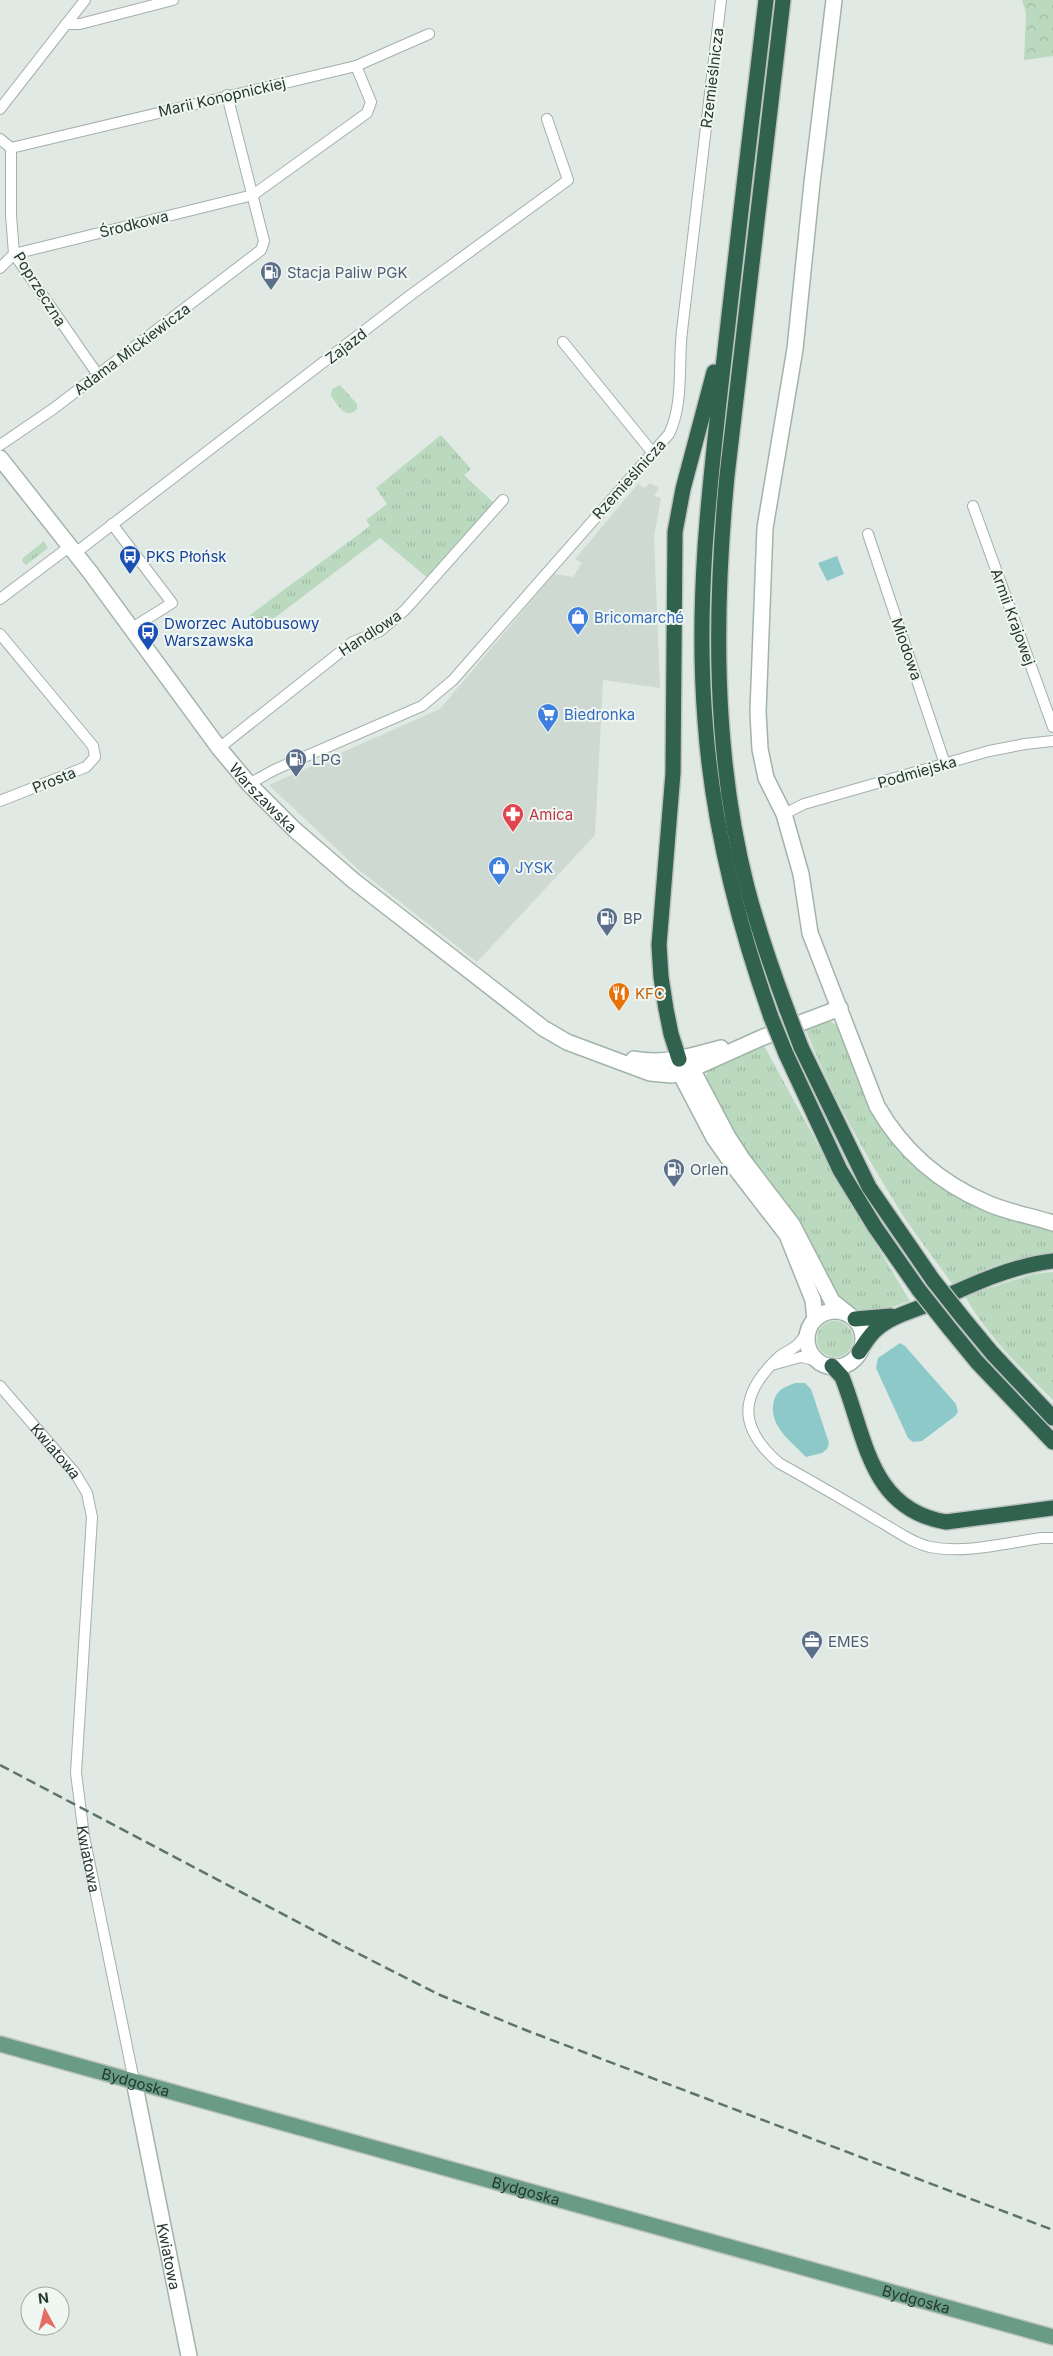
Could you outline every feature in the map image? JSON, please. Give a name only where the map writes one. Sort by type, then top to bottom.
[{"type":"highway","points":[[766,0],[710,478],[700,608],[705,721],[722,845],[748,950],[771,1017],[786,1054],[840,1170],[875,1226],[919,1290],[977,1362],[1053,1442]]},
{"type":"highway","points":[[783,0],[720,550],[718,612],[722,719],[738,842],[747,887],[764,947],[801,1047],[869,1187],[933,1280],[992,1353],[1050,1414]]},
{"type":"highway","points":[[684,1067],[671,1034],[661,977],[659,945],[673,773],[674,532],[683,489],[728,320]]},
{"type":"highway","points":[[860,1352],[868,1338],[879,1327],[907,1313],[1010,1270],[1034,1263],[1053,1262]]},
{"type":"highway","points":[[851,1316],[873,1319],[907,1313]]},
{"type":"highway","points":[[825,1364],[842,1377],[872,1465],[885,1487],[904,1506],[928,1519],[946,1522],[1053,1508]]},
{"type":"main road","name":"Bydgoska","points":[[0,2044],[1053,2337]]},
{"type":"street","points":[[0,109],[85,0]]},
{"type":"street","points":[[66,24],[80,24],[172,0]]},
{"type":"street","name":"Rzemieślnicza","points":[[249,784],[274,770],[422,706],[453,680],[669,434],[676,420],[679,406],[680,344],[721,0]]},
{"type":"street","points":[[834,0],[812,183],[795,350],[765,528],[758,712],[760,749],[766,778],[784,814],[801,874],[810,933],[877,1106],[890,1128],[906,1147],[945,1181],[988,1204],[1053,1223]]},
{"type":"street","name":"Marii Konopnickiej","points":[[11,148],[356,66],[429,34]]},
{"type":"street","points":[[227,96],[253,195],[367,113],[371,102],[356,66]]},
{"type":"street","name":"Zajazd","points":[[0,599],[112,524],[412,294],[568,180],[547,119]]},
{"type":"street","points":[[0,139],[11,148]]},
{"type":"street","name":"Poprzeczna","points":[[11,148],[11,215],[14,254],[98,375]]},
{"type":"street","name":"Adama Mickiewicza","points":[[0,445],[98,375],[261,250],[264,241],[253,195]]},
{"type":"street","name":"Środkowa","points":[[14,254],[253,195]]},
{"type":"street","points":[[0,215],[11,215]]},
{"type":"street","points":[[0,268],[14,254]]},
{"type":"street","points":[[563,342],[652,452]]},
{"type":"street","name":"Warszawska","points":[[0,458],[132,628],[219,748],[249,784],[296,830],[354,880],[551,1034],[605,1055],[684,1067],[840,1008]]},
{"type":"street","name":"Handlowa","points":[[219,748],[353,642],[380,631],[405,610],[503,500]]},
{"type":"street","name":"Armii Krajowej","points":[[973,506],[1053,727]]},
{"type":"street","points":[[112,524],[172,603],[132,628]]},
{"type":"street","name":"Miodowa","points":[[868,534],[945,764]]},
{"type":"street","name":"Prosta","points":[[0,634],[93,746],[95,757],[86,767],[0,801]]},
{"type":"street","name":"Podmiejska","points":[[784,814],[804,804],[945,764],[1012,746],[1053,741]]},
{"type":"street","points":[[684,1067],[743,1160],[792,1224],[832,1301],[851,1316],[863,1335],[860,1352],[848,1363],[825,1364],[800,1357],[784,1360],[770,1367]]},
{"type":"street","points":[[684,1067],[723,1152],[787,1236],[813,1300],[809,1348],[825,1364]]},
{"type":"street","points":[[851,1316],[830,1311],[812,1325],[796,1346],[782,1354],[754,1386],[750,1398],[749,1414],[757,1441],[779,1463],[929,1547],[944,1549],[969,1548],[1053,1538]]},
{"type":"street","name":"Kwiatowa","points":[[0,1386],[75,1473],[87,1493],[92,1517],[77,1781],[84,1836],[189,2356]]},
{"type":"shaded area","points":[[650,483],[659,488],[654,496],[661,498],[654,537],[660,688],[603,680],[595,835],[477,962],[359,870],[269,785],[440,709],[554,574],[573,577],[582,563],[575,559],[638,484],[644,488]]},
{"type":"green space","points":[[1022,0],[1053,0],[1053,56],[1024,60],[1026,13]]},
{"type":"green space","points":[[340,385],[357,404],[357,409],[353,412],[346,413],[331,396],[332,389]]},
{"type":"green space","points":[[441,435],[471,469],[464,475],[494,503],[429,579],[380,538],[260,629],[250,615],[370,526],[366,520],[387,504],[376,488]]},
{"type":"green space","points":[[44,541],[48,548],[26,565],[22,561],[23,558]]},
{"type":"green space","points":[[830,1021],[839,1027],[860,1086],[880,1126],[907,1158],[931,1180],[976,1206],[1053,1230],[1053,1253],[1027,1257],[1002,1264],[977,1273],[953,1285],[910,1226],[890,1194],[850,1125],[826,1077],[805,1028]]},
{"type":"green space","points":[[763,1044],[833,1172],[910,1301],[881,1310],[865,1311],[847,1306],[837,1300],[745,1156],[704,1079],[711,1066]]},
{"type":"green space","points":[[1053,1272],[1053,1400],[994,1338],[965,1296],[1033,1274]]},
{"type":"green space","points":[[835,1321],[842,1322],[848,1326],[852,1332],[852,1346],[848,1352],[842,1356],[835,1357],[828,1356],[822,1352],[818,1346],[817,1339],[818,1332],[822,1326],[828,1322]]},
{"type":"water","points":[[837,556],[844,574],[827,581],[818,563]]},
{"type":"water","points":[[900,1343],[905,1346],[956,1404],[958,1412],[922,1441],[913,1442],[908,1438],[876,1368],[878,1358]]},
{"type":"water","points":[[795,1383],[805,1383],[811,1389],[829,1443],[827,1449],[822,1453],[806,1457],[784,1434],[775,1421],[773,1406],[777,1393]]},
{"type":"railway","points":[[0,1765],[440,1995],[528,2031],[1053,2230]]},
{"type":"place","name":"Stacja Paliw PGK","points":[[271,291]]},
{"type":"place","name":"PKS Płońsk","points":[[130,575]]},
{"type":"place","name":"Bricomarché","points":[[578,636]]},
{"type":"place","name":"Dworzec Autobusowy Warszawska","points":[[148,651]]},
{"type":"place","name":"Biedronka","points":[[548,733]]},
{"type":"place","name":"LPG","points":[[296,778]]},
{"type":"place","name":"Amica","points":[[513,833]]},
{"type":"place","name":"JYSK","points":[[499,886]]},
{"type":"place","name":"BP","points":[[607,937]]},
{"type":"place","name":"KFC","points":[[619,1012]]},
{"type":"place","name":"Orlen","points":[[674,1188]]},
{"type":"place","name":"EMES","points":[[812,1660]]}]
